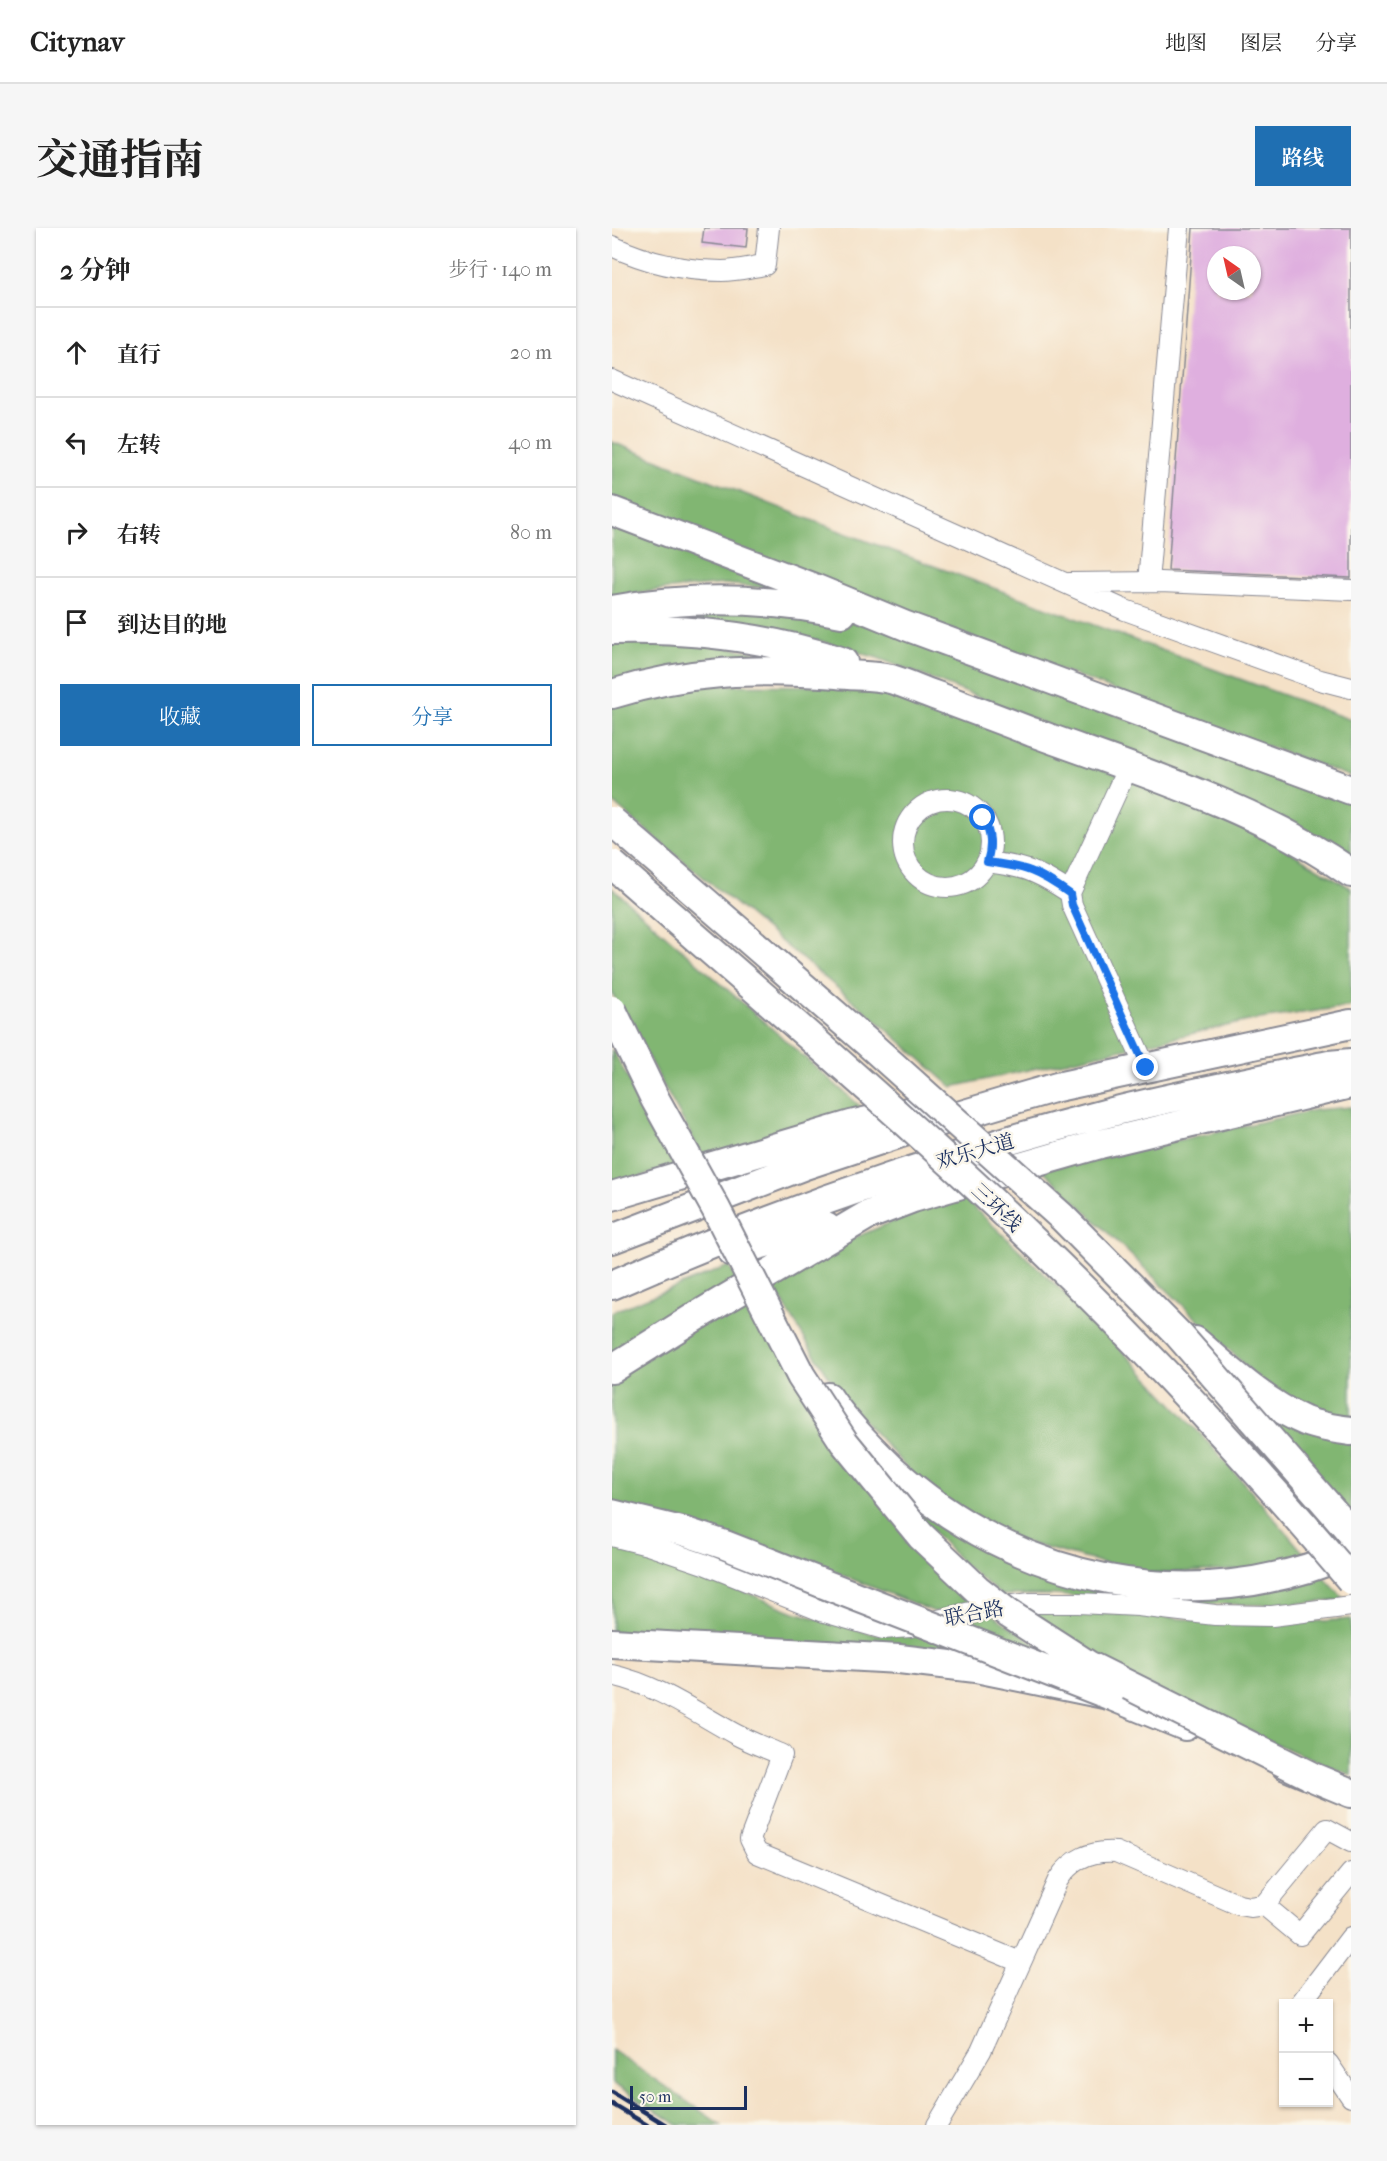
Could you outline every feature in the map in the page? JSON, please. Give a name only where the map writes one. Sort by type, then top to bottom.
[{"type":"highway","points":[[612,511],[814,588],[906,626],[1351,790]]},
{"type":"highway","points":[[612,610],[706,600],[771,601],[906,626]]},
{"type":"highway","points":[[612,630],[643,629],[730,635],[780,644],[840,661],[1128,768],[1262,822],[1344,868]]},
{"type":"highway","points":[[612,694],[674,678],[711,672],[749,670],[805,672],[891,679]]},
{"type":"highway","name":"三环线","points":[[612,820],[961,1125],[1062,1217],[1178,1334],[1351,1532]]},
{"type":"highway","name":"三环线","points":[[612,864],[906,1124],[1037,1244],[1150,1357],[1242,1454],[1351,1580]]},
{"type":"highway","points":[[612,1010],[632,1053],[801,1376],[844,1442],[921,1536],[977,1589],[1009,1614],[1088,1665],[1310,1775]]},
{"type":"highway","name":"欢乐大道","points":[[612,1239],[805,1165],[898,1134],[1057,1087],[1351,1024]]},
{"type":"highway","points":[[612,1025],[632,1053]]},
{"type":"highway","name":"欢乐大道","points":[[612,1285],[673,1258],[791,1212],[950,1158],[1112,1112],[1351,1063]]},
{"type":"highway","points":[[673,1258],[708,1258],[867,1216],[913,1198],[1100,1144],[1351,1084]]},
{"type":"highway","points":[[612,1196],[851,1125],[978,1096],[1057,1087]]},
{"type":"highway","points":[[1283,1101],[1351,1098]]},
{"type":"highway","points":[[612,1369],[699,1314],[867,1216]]},
{"type":"highway","points":[[1137,1291],[1216,1359],[1280,1408],[1306,1422],[1351,1431]]},
{"type":"highway","points":[[761,1298],[842,1416],[875,1453],[927,1500],[969,1528],[1000,1544],[1060,1567],[1118,1581],[1154,1586],[1240,1584],[1305,1570],[1351,1552]]},
{"type":"highway","points":[[612,1514],[696,1535],[1109,1695],[1351,1792]]},
{"type":"highway","points":[[612,1643],[899,1659],[976,1668],[1109,1695]]},
{"type":"street","points":[[612,246],[630,254],[676,267],[724,271],[765,265],[769,228]]},
{"type":"street","points":[[1148,582],[1179,228]]},
{"type":"street","points":[[612,380],[1125,610],[1320,680],[1351,688]]},
{"type":"street","points":[[1062,583],[1148,582],[1351,590]]},
{"type":"street","points":[[1128,768],[1070,894],[1072,905],[1146,1068]]},
{"type":"street","points":[[950,799],[969,805],[983,818],[988,827],[990,846],[987,862],[979,873],[963,884],[943,887],[925,881],[910,868],[906,859],[903,840],[909,821],[922,807],[940,800],[950,799]]},
{"type":"street","points":[[987,862],[1012,865],[1034,872],[1070,894]]},
{"type":"street","name":"联合路","points":[[612,1536],[648,1545],[704,1564],[824,1612],[883,1629],[910,1627],[987,1608],[1031,1603],[1138,1606],[1215,1615],[1272,1616],[1351,1606]]},
{"type":"street","points":[[612,1675],[631,1679],[662,1693],[738,1735],[782,1755],[750,1839],[757,1853],[1020,1962]]},
{"type":"street","points":[[937,2125],[981,2051],[1062,1873],[1076,1860],[1107,1851],[1127,1856],[1239,1905],[1250,1907],[1264,1905],[1327,1829],[1351,1842]]},
{"type":"street","points":[[1264,1905],[1300,1935],[1351,1873]]},
{"type":"street","points":[[1304,1999],[1351,1937]]},
{"type":"street","points":[[1333,2069],[1351,2097]]},
{"type":"green space","points":[[612,442],[842,532],[1351,720],[1351,777],[612,505]]},
{"type":"green space","points":[[612,518],[777,581],[776,589],[725,584],[659,590],[612,598]]},
{"type":"green space","points":[[703,606],[848,620],[901,635],[1351,802],[1351,861],[1029,717],[878,658],[820,641],[623,615]]},
{"type":"green space","points":[[612,638],[677,639],[801,660],[612,685]]},
{"type":"green space","points":[[691,685],[856,686],[922,704],[1126,778],[1262,835],[1351,888],[1351,1006],[1253,1020],[952,1087],[875,1019],[612,802],[612,702]]},
{"type":"green space","points":[[612,888],[861,1107],[845,1115],[704,1158],[612,993]]},
{"type":"green space","points":[[612,1049],[676,1166],[612,1185]]},
{"type":"green space","points":[[1351,1107],[1351,1420],[1297,1404],[1255,1375],[1043,1170],[1315,1110]]},
{"type":"green space","points":[[959,1194],[1060,1289],[1158,1388],[1232,1469],[1310,1560],[1275,1569],[1141,1573],[1004,1537],[920,1483],[842,1396],[770,1281],[849,1240]]},
{"type":"green space","points":[[729,1266],[737,1281],[612,1357],[612,1312]]},
{"type":"green space","points":[[745,1295],[974,1601],[935,1612],[824,1568],[727,1536],[612,1504],[612,1380]]},
{"type":"green space","points":[[1265,1415],[1351,1443],[1351,1513]]},
{"type":"green space","points":[[895,1489],[1058,1574],[1321,1574],[1345,1600],[1276,1605],[1165,1603],[1054,1595],[1001,1595],[962,1563]]},
{"type":"green space","points":[[612,1546],[670,1561],[794,1612],[873,1634],[925,1633],[991,1658],[612,1632]]},
{"type":"green space","points":[[1024,1612],[1122,1614],[1234,1623],[1351,1619],[1351,1775],[1259,1737],[1133,1678]]},
{"type":"green space","points":[[993,1615],[1055,1657],[1053,1662],[957,1623]]},
{"type":"green space","points":[[612,2050],[721,2125],[678,2125],[612,2083]]},
{"type":"building","points":[[704,228],[748,228],[746,248],[702,243]]},
{"type":"building","points":[[1193,228],[1351,228],[1351,578],[1168,570]]},
{"type":"railway","points":[[612,2092],[666,2125]]},
{"type":"railway","points":[[612,2104],[647,2125]]},
{"type":"route","points":[[983,818],[990,836],[987,862],[1012,865],[1034,872],[1044,876],[1070,894],[1072,905],[1146,1068]]}]
